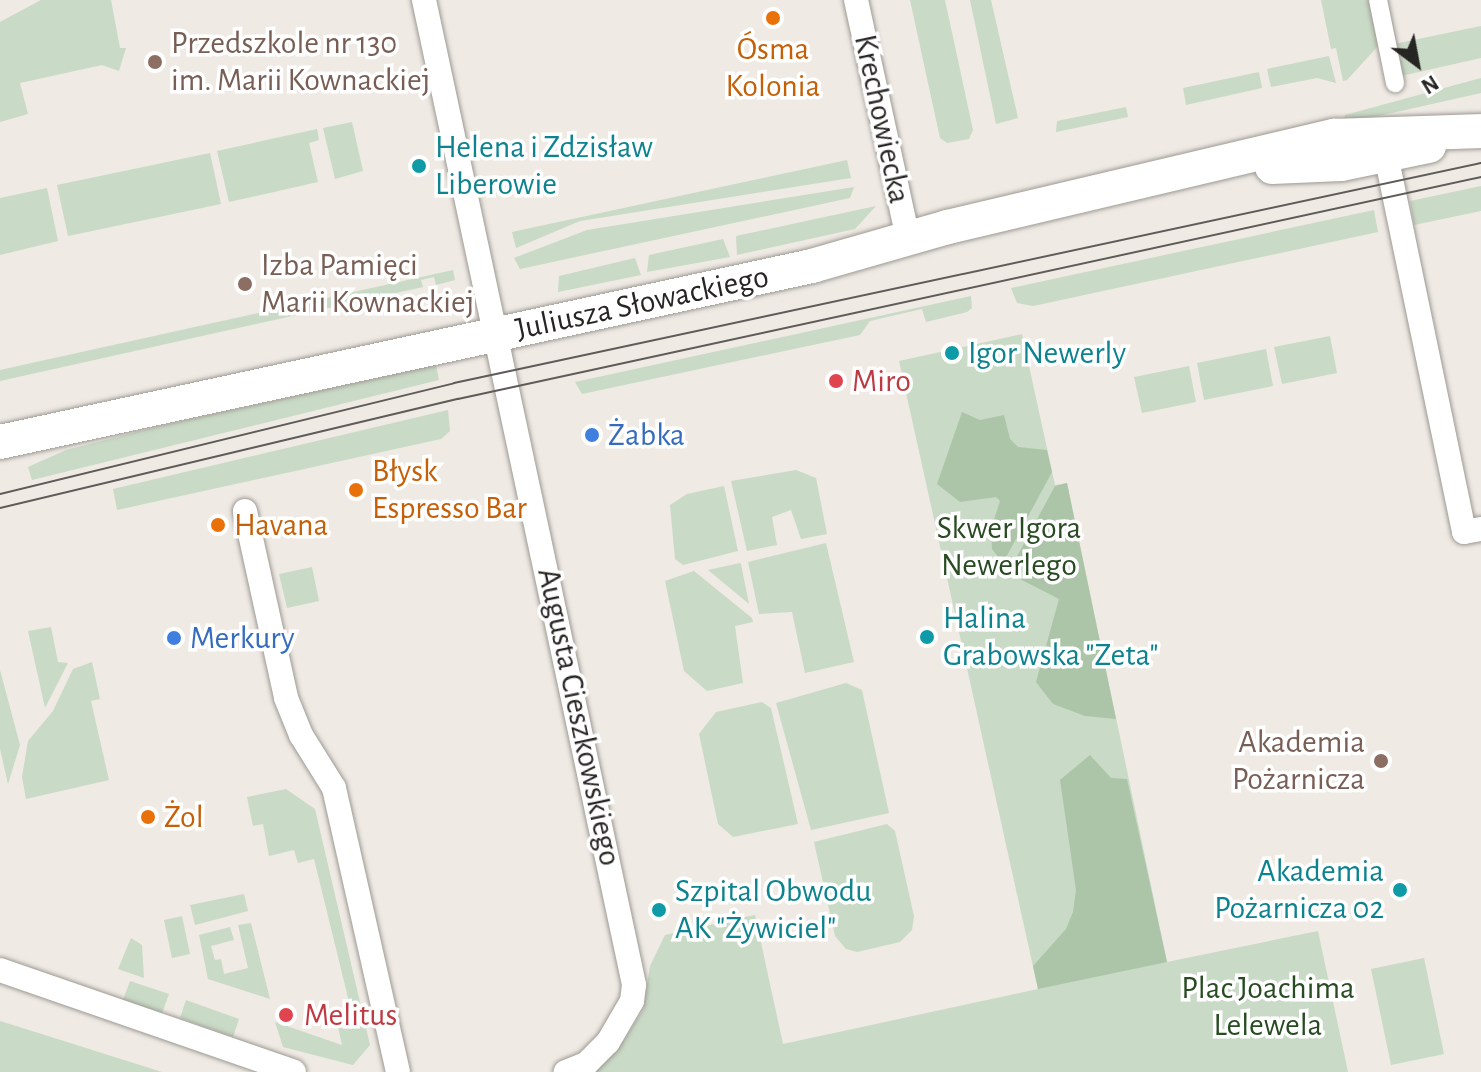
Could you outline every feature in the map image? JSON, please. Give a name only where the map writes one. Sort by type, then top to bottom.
[{"type":"main road","name":"Juliusza Słowackiego","points":[[1188,174],[1341,164],[1481,133]]},
{"type":"main road","name":"Juliusza Słowackiego","points":[[0,442],[812,266],[908,238],[1188,174],[1334,136],[1481,133]]},
{"type":"street","name":"Augusta Cieszkowskiego","points":[[427,0],[634,985],[624,1018],[586,1064],[566,1072]]},
{"type":"street","name":"Krechowiecka","points":[[856,0],[908,238]]},
{"type":"street","points":[[1378,0],[1395,83]]},
{"type":"street","points":[[1386,155],[1472,530]]},
{"type":"street","points":[[245,511],[286,698],[301,735],[334,788],[398,1072]]},
{"type":"street","points":[[0,970],[294,1072]]},
{"type":"green space","points":[[41,0],[111,0],[120,48],[126,48],[119,71],[102,65],[20,83],[28,114],[0,122],[0,22]]},
{"type":"green space","points":[[910,0],[945,0],[973,130],[969,139],[947,143],[940,138]]},
{"type":"green space","points":[[970,0],[991,0],[1018,118],[996,124]]},
{"type":"green space","points":[[1321,0],[1371,0],[1380,44],[1347,80],[1343,81],[1336,48],[1331,49]]},
{"type":"green space","points":[[1481,26],[1481,58],[1401,76],[1394,44]]},
{"type":"green space","points":[[1329,56],[1336,83],[1317,78],[1271,87],[1267,69]]},
{"type":"green space","points":[[1259,72],[1262,88],[1186,105],[1183,88]]},
{"type":"green space","points":[[1481,78],[1481,93],[1343,124],[1345,115]]},
{"type":"green space","points":[[1126,107],[1128,117],[1056,132],[1057,121]]},
{"type":"green space","points":[[352,122],[363,171],[335,179],[323,128]]},
{"type":"green space","points":[[317,129],[319,140],[309,143],[318,182],[229,202],[217,151]]},
{"type":"green space","points":[[210,153],[221,204],[68,236],[57,185]]},
{"type":"green space","points":[[847,160],[851,178],[580,221],[516,248],[512,232]]},
{"type":"green space","points":[[1481,186],[1481,211],[1414,225],[1410,201]]},
{"type":"green space","points":[[854,187],[850,198],[520,269],[514,258],[587,230]]},
{"type":"green space","points":[[47,188],[58,241],[0,255],[0,198]]},
{"type":"green space","points":[[876,206],[855,229],[737,255],[736,236]]},
{"type":"green space","points":[[1374,210],[1378,232],[1033,306],[1017,303],[1011,288]]},
{"type":"green space","points":[[723,239],[730,257],[647,272],[649,255]]},
{"type":"green space","points":[[635,258],[641,275],[558,292],[559,276]]},
{"type":"green space","points":[[453,270],[455,280],[436,285],[434,277],[421,280],[423,287],[0,381],[0,370]]},
{"type":"green space","points":[[971,296],[972,308],[967,312],[926,322],[922,309],[870,321],[860,335],[582,394],[575,382]]},
{"type":"green space","points":[[1022,334],[1055,485],[1067,483],[1167,962],[1318,931],[1348,1072],[593,1072],[624,1040],[643,1010],[650,966],[665,935],[755,915],[783,1044],[1038,989],[899,361]]},
{"type":"green space","points":[[1330,336],[1337,373],[1282,384],[1274,347]]},
{"type":"green space","points":[[1266,349],[1273,386],[1204,400],[1197,363]]},
{"type":"green space","points":[[436,365],[439,380],[32,480],[28,467],[66,450],[160,426]]},
{"type":"green space","points":[[1189,366],[1196,402],[1142,413],[1134,377]]},
{"type":"green space","points":[[448,410],[450,431],[441,439],[117,510],[113,489]]},
{"type":"green space","name":"Skwer Igora Newerlego","points":[[962,412],[980,420],[1004,415],[1010,439],[1018,447],[1047,450],[1052,472],[1003,563],[992,549],[991,529],[1000,501],[996,497],[960,502],[937,484]]},
{"type":"green space","points":[[796,470],[816,478],[827,534],[801,539],[791,510],[772,517],[777,545],[747,551],[731,481]]},
{"type":"green space","points":[[1067,483],[1116,719],[1085,716],[1053,704],[1036,682],[1059,599],[1008,573],[1055,486]]},
{"type":"green space","points":[[724,486],[738,551],[683,565],[675,559],[670,505],[687,494]]},
{"type":"green space","points":[[826,543],[854,662],[805,673],[792,612],[759,614],[748,562]]},
{"type":"green space","points":[[741,564],[749,604],[708,570]]},
{"type":"green space","points":[[312,567],[319,601],[287,608],[279,574]]},
{"type":"green space","points":[[694,571],[752,618],[753,622],[735,626],[743,683],[707,691],[684,671],[665,581]]},
{"type":"green space","points":[[51,627],[58,662],[68,663],[45,708],[28,631]]},
{"type":"green space","points":[[92,662],[100,699],[91,701],[109,780],[26,799],[22,777],[28,741],[53,711],[73,669]]},
{"type":"green space","points":[[0,670],[20,745],[8,784],[0,749]]},
{"type":"green space","points":[[846,683],[862,690],[889,813],[811,830],[776,703]]},
{"type":"green space","points":[[762,702],[771,708],[798,824],[733,837],[718,824],[699,734],[716,712]]},
{"type":"green space","points":[[1090,755],[1111,778],[1127,779],[1167,962],[1038,989],[1033,966],[1066,929],[1073,912],[1076,890],[1060,780]]},
{"type":"green space","points":[[286,789],[315,809],[370,1045],[353,1065],[283,1047],[275,1022],[342,1045],[338,1027],[354,1022],[314,859],[298,863],[294,850],[269,856],[263,824],[253,826],[247,797]]},
{"type":"green space","points":[[887,824],[895,831],[914,916],[912,930],[900,942],[857,952],[846,949],[835,936],[814,842]]},
{"type":"green space","points":[[244,894],[248,911],[195,925],[190,905]]},
{"type":"green space","points":[[182,916],[190,954],[172,958],[164,920]]},
{"type":"green space","points":[[251,923],[270,999],[208,979],[199,935],[230,927],[234,940],[211,946],[215,960],[221,959],[224,974],[248,968],[238,925]]},
{"type":"green space","points":[[131,938],[142,945],[144,978],[118,969]]},
{"type":"green space","points":[[1424,958],[1444,1054],[1391,1065],[1371,969]]},
{"type":"green space","points":[[130,981],[169,994],[162,1013],[123,1000]]},
{"type":"green space","points":[[186,1000],[239,1019],[233,1037],[180,1018]]},
{"type":"green space","points":[[0,1021],[48,1036],[162,1072],[0,1072]]},
{"type":"tram line","points":[[0,494],[454,383],[1481,163]]},
{"type":"tram line","points":[[0,508],[458,399],[1481,177]]},
{"type":"place","name":"Ósma Kolonia","points":[[773,18]]},
{"type":"place","name":"Przedszkole nr 130 im. Marii Kownackiej","points":[[155,62]]},
{"type":"place","name":"Helena i Zdzisław Liberowie","points":[[419,166]]},
{"type":"place","name":"Izba Pamięci Marii Kownackiej","points":[[245,284]]},
{"type":"place","name":"Igor Newerly","points":[[952,353]]},
{"type":"place","name":"Miro","points":[[836,381]]},
{"type":"place","name":"Żabka","points":[[592,435]]},
{"type":"place","name":"Błysk Espresso Bar","points":[[356,490]]},
{"type":"place","name":"Havana","points":[[218,525]]},
{"type":"place","name":"Halina Grabowska \"Zeta\"","points":[[927,637]]},
{"type":"place","name":"Merkury","points":[[174,638]]},
{"type":"place","name":"Akademia Pożarnicza","points":[[1381,761]]},
{"type":"place","name":"Żol","points":[[148,817]]},
{"type":"place","name":"Akademia Pożarnicza 02","points":[[1400,890]]},
{"type":"place","name":"Szpital Obwodu AK \"Żywiciel\"","points":[[659,910]]},
{"type":"place","name":"Melitus","points":[[286,1015]]},
{"type":"park label","name":"Plac Joachima Lelewela","points":[[1268,1008]]}]
